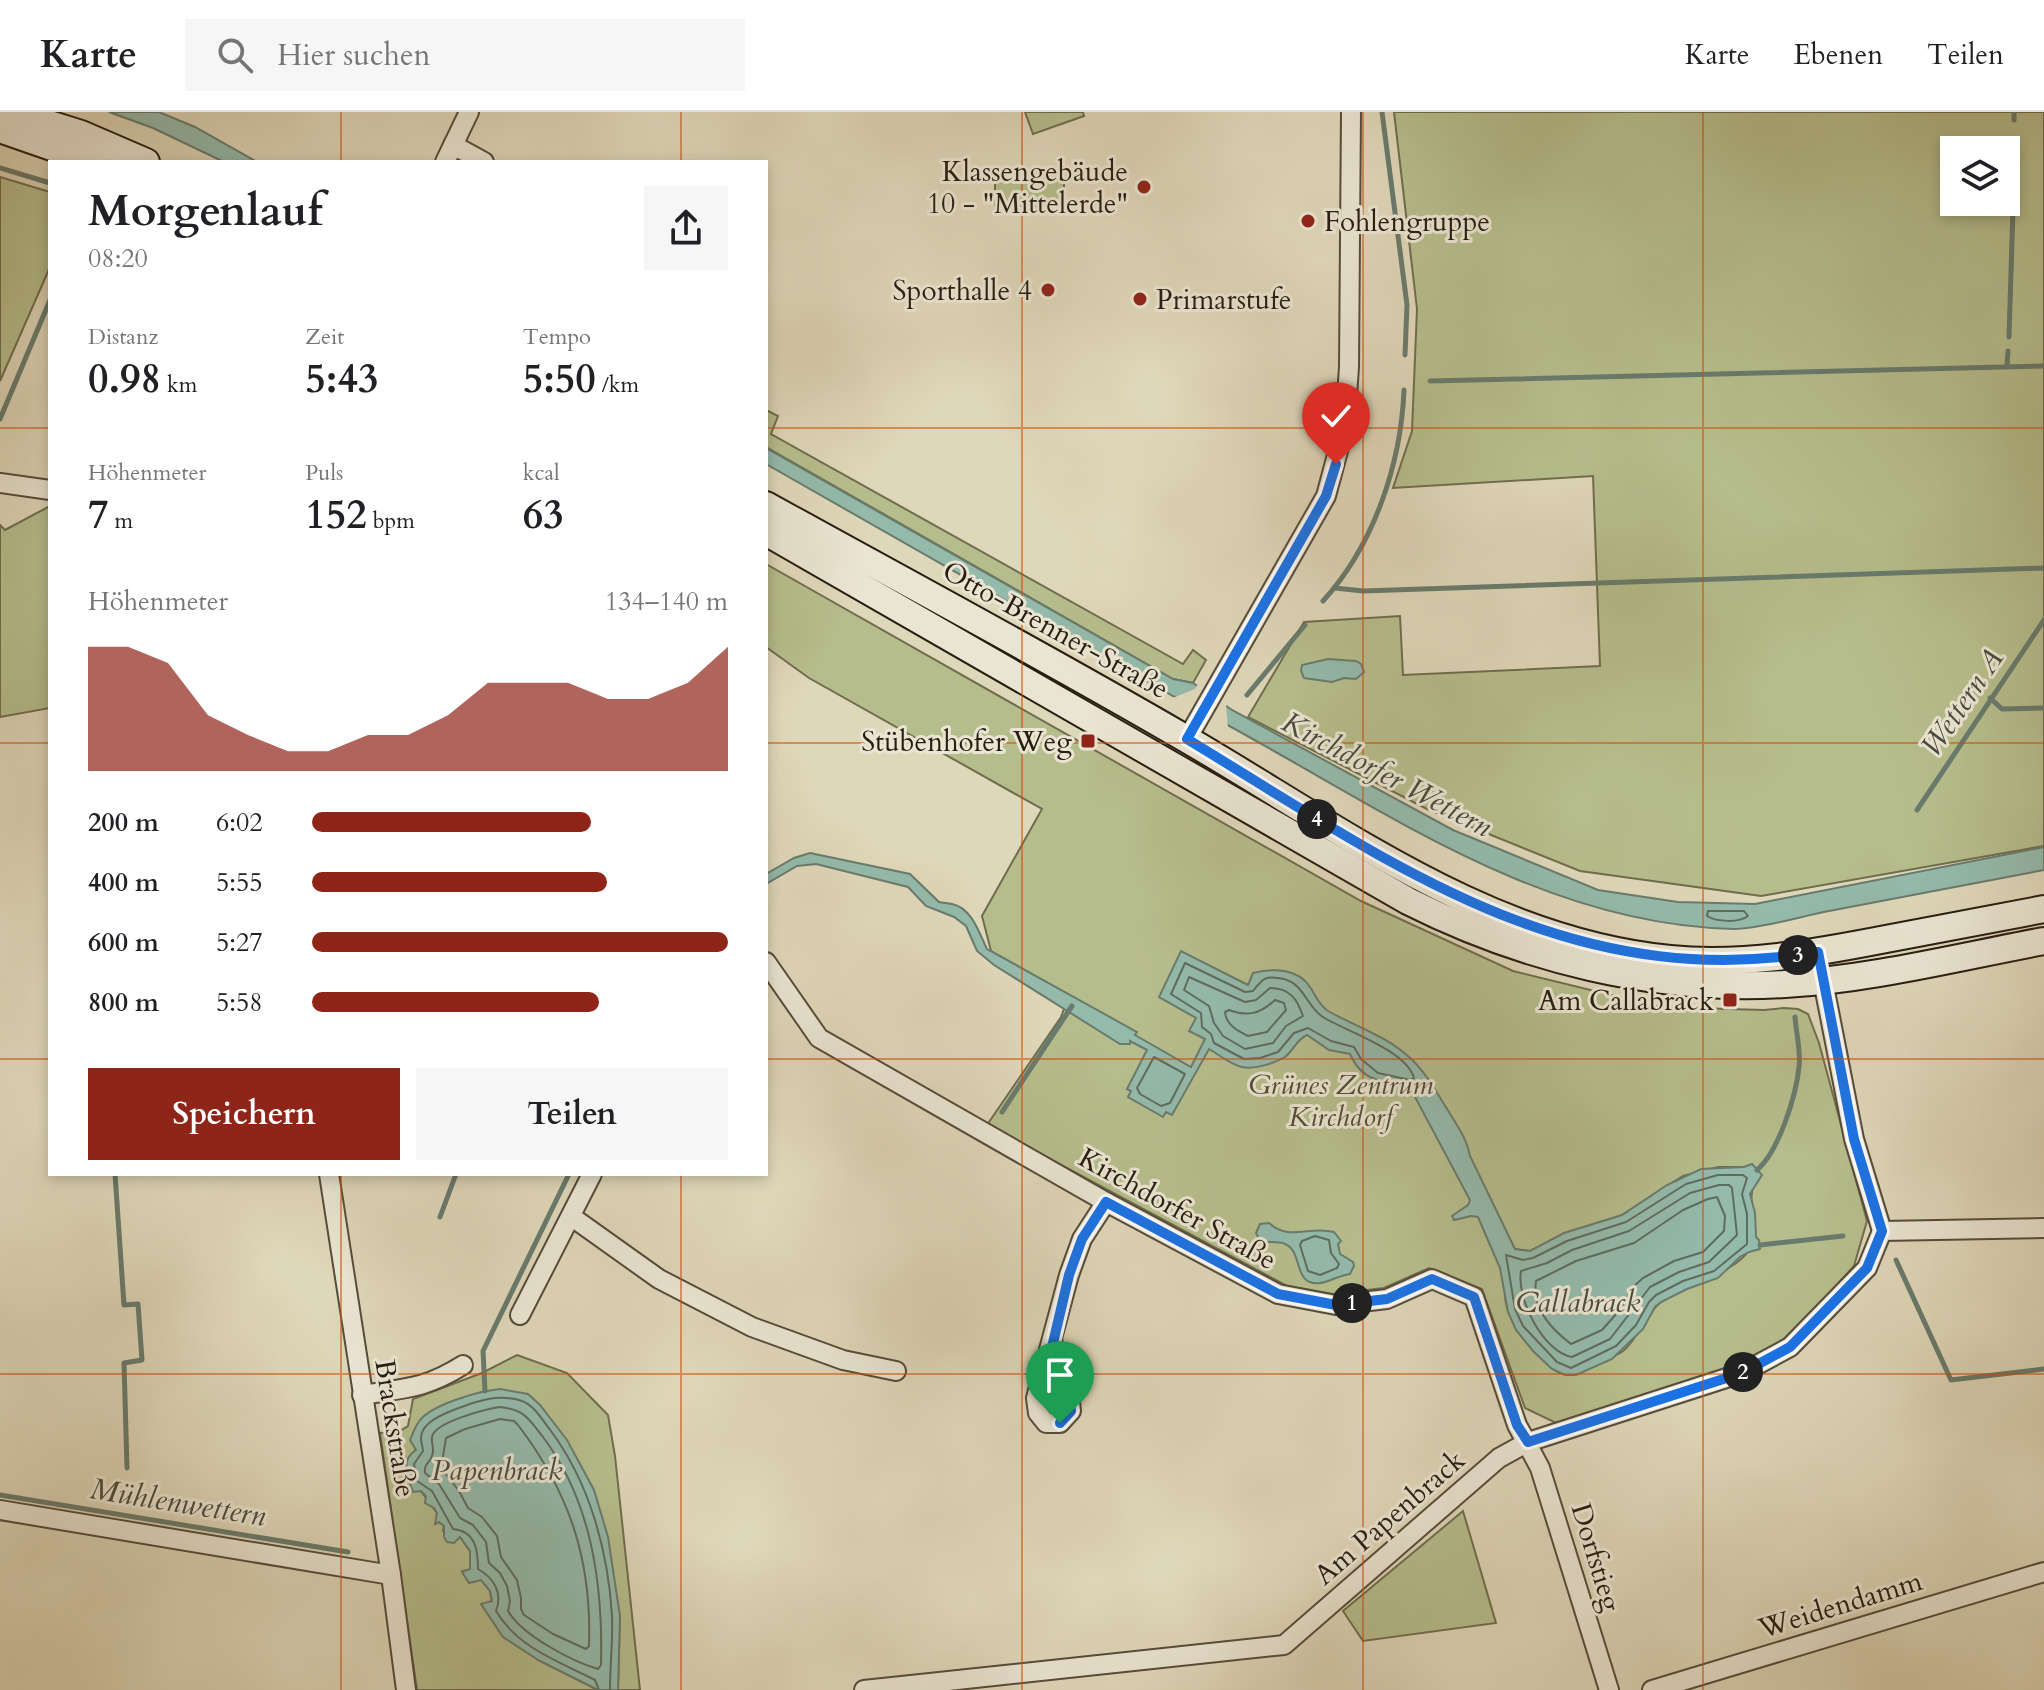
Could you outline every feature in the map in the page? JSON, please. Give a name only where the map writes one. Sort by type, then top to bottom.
[{"type":"main road","points":[[11,112],[81,134],[141,160]]},
{"type":"main road","points":[[0,129],[89,160]]},
{"type":"main road","name":"Otto-Brenner-Straße","points":[[768,506],[1192,730],[1312,817],[1437,887],[1468,903],[1530,927],[1665,959],[1732,961],[1818,952],[2044,909]]},
{"type":"main road","name":"Otto-Brenner-Straße","points":[[768,533],[1408,901],[1442,918],[1525,950],[1584,965],[1675,981],[1749,985],[1823,981],[2044,941]]},
{"type":"main road","points":[[1173,766],[1192,730]]},
{"type":"main road","points":[[1818,952],[1823,981]]},
{"type":"street","points":[[469,112],[449,154],[475,160]]},
{"type":"street","points":[[1192,730],[1326,496],[1345,425],[1349,367],[1351,112]]},
{"type":"street","points":[[0,483],[48,490]]},
{"type":"street","name":"Kirchdorfer Straße","points":[[768,965],[819,1038],[1106,1202],[1278,1294],[1336,1305],[1387,1299],[1432,1279],[1474,1297],[1517,1425],[1528,1442]]},
{"type":"street","points":[[1823,981],[1854,1139],[1882,1231],[2044,1228]]},
{"type":"street","name":"Brackstraße","points":[[329,1176],[406,1690]]},
{"type":"street","points":[[520,1315],[591,1176]]},
{"type":"street","points":[[1053,1343],[1069,1275],[1082,1239],[1106,1202]]},
{"type":"street","points":[[572,1217],[659,1279],[752,1327],[843,1360],[896,1371]]},
{"type":"street","name":"Am Papenbrack","points":[[864,1690],[1284,1645],[1499,1458],[1528,1442],[1742,1373],[1790,1347],[1867,1268],[1882,1231]]},
{"type":"street","points":[[362,1395],[421,1386],[439,1380],[463,1365]]},
{"type":"street","name":"Dorfstieg","points":[[1528,1442],[1540,1468],[1609,1690]]},
{"type":"street","points":[[0,1510],[391,1575]]},
{"type":"street","name":"Weidendamm","points":[[1652,1690],[2044,1572]]},
{"type":"green space","points":[[1025,112],[1083,112],[1084,116],[1033,134]]},
{"type":"green space","points":[[1394,112],[2044,112],[2044,846],[1761,896],[1580,871],[1427,809],[1248,717],[1304,622],[1400,616],[1403,675],[1600,666],[1593,476],[1393,488],[1412,431],[1417,309]]},
{"type":"green space","points":[[995,171],[1064,171],[1064,206],[995,206]]},
{"type":"green space","points":[[0,177],[48,191],[48,272],[0,381]]},
{"type":"green space","points":[[768,411],[778,416],[771,434],[1183,664],[1193,650],[1206,660],[1193,683],[1173,679],[768,448]]},
{"type":"green space","points":[[48,507],[48,708],[0,717],[0,525],[5,530]]},
{"type":"green space","name":"Grünes Zentrum Kirchdorf","points":[[768,565],[1361,901],[1513,971],[1660,1007],[1784,1008],[1798,1009],[1808,1014],[1819,1043],[1867,1221],[1854,1266],[1787,1339],[1741,1364],[1556,1423],[1525,1408],[1482,1289],[1429,1268],[1384,1288],[1333,1294],[1287,1286],[987,1125],[1061,1017],[1069,995],[991,951],[982,916],[1042,809],[809,678],[768,648]],"holes":[[[1718,1167],[1744,1167],[1754,1184],[1754,1241],[1743,1258],[1721,1273],[1661,1302],[1623,1351],[1559,1373],[1541,1358],[1516,1326],[1506,1303],[1505,1292],[1515,1249],[1530,1251],[1622,1215],[1683,1176]]]},
{"type":"green space","points":[[517,1355],[567,1373],[608,1415],[640,1690],[618,1690],[620,1616],[485,1391],[438,1408],[413,1433],[421,1491],[437,1513],[436,1523],[444,1526],[443,1531],[456,1540],[460,1537],[470,1551],[470,1570],[463,1571],[473,1581],[481,1579],[490,1591],[492,1602],[482,1604],[538,1660],[598,1690],[417,1690],[380,1433],[398,1432],[408,1426],[413,1399],[482,1373]]},
{"type":"green space","points":[[1463,1511],[1496,1623],[1363,1641],[1343,1611]]},
{"type":"water","points":[[109,112],[159,112],[195,127],[253,160],[220,160],[153,128]]},
{"type":"water","points":[[768,449],[1173,679],[1193,683],[1232,710],[1453,830],[1598,890],[1678,902],[1755,904],[2044,847],[2044,870],[1768,925],[1734,929],[1657,922],[1583,904],[1512,877],[1442,845],[768,465]]},
{"type":"water","points":[[1328,659],[1356,661],[1364,672],[1356,679],[1344,678],[1332,682],[1304,678],[1302,665]]},
{"type":"water","name":"Callabrack","points":[[810,853],[910,874],[939,902],[965,910],[987,949],[1137,1032],[1135,1035],[1191,1067],[1205,1039],[1189,1031],[1196,1018],[1159,997],[1181,951],[1248,985],[1253,973],[1260,971],[1284,971],[1299,976],[1328,1011],[1390,1043],[1421,1069],[1462,1133],[1515,1249],[1530,1251],[1564,1233],[1622,1215],[1667,1185],[1701,1169],[1752,1164],[1762,1175],[1750,1194],[1760,1249],[1740,1257],[1718,1278],[1661,1302],[1643,1329],[1612,1359],[1576,1375],[1565,1375],[1552,1369],[1516,1330],[1508,1312],[1500,1268],[1478,1217],[1454,1220],[1452,1216],[1468,1205],[1470,1200],[1414,1095],[1406,1089],[1372,1078],[1357,1066],[1350,1054],[1329,1050],[1307,1035],[1285,1057],[1258,1067],[1238,1066],[1209,1049],[1172,1115],[1166,1112],[1163,1117],[1128,1097],[1131,1091],[1127,1089],[1147,1050],[1130,1041],[1130,1044],[1120,1044],[994,965],[977,951],[966,926],[954,917],[926,906],[908,887],[816,864],[797,866],[768,883],[768,873]]},
{"type":"water","points":[[1269,1223],[1277,1229],[1292,1232],[1334,1232],[1341,1241],[1338,1244],[1340,1254],[1353,1262],[1350,1274],[1311,1283],[1302,1274],[1291,1248],[1282,1243],[1260,1241],[1256,1233],[1260,1224]]},
{"type":"water","name":"Papenbrack","points":[[500,1389],[528,1394],[540,1405],[567,1440],[594,1490],[608,1537],[620,1616],[618,1690],[598,1690],[538,1660],[503,1637],[481,1604],[492,1601],[490,1591],[481,1580],[469,1583],[462,1572],[470,1569],[470,1551],[460,1537],[454,1543],[447,1542],[444,1526],[439,1522],[435,1524],[437,1513],[425,1503],[426,1496],[421,1491],[413,1492],[406,1464],[416,1450],[410,1440],[418,1423],[432,1410],[455,1400]]},
{"type":"pier","points":[[1199,682],[1229,702],[1226,706],[1228,728],[1170,699],[1195,689]]},
{"type":"waterway","points":[[1382,112],[1407,305],[1405,355]]},
{"type":"waterway","points":[[2014,112],[2014,120]]},
{"type":"waterway","points":[[0,168],[48,182]]},
{"type":"waterway","points":[[2009,337],[2013,216]]},
{"type":"waterway","points":[[0,419],[48,305]]},
{"type":"waterway","points":[[2007,366],[2008,351]]},
{"type":"waterway","points":[[1430,381],[2044,366]]},
{"type":"waterway","points":[[1323,601],[1357,555],[1382,502],[1397,446],[1404,390]]},
{"type":"waterway","points":[[1335,588],[1363,591],[2044,568]]},
{"type":"waterway","name":"Wettern A","points":[[1917,810],[2044,620]]},
{"type":"waterway","points":[[1247,695],[1305,625]]},
{"type":"waterway","points":[[1990,698],[2002,709],[2044,708]]},
{"type":"waterway","points":[[1002,1112],[1072,1006]]},
{"type":"waterway","points":[[1757,1170],[1779,1137],[1794,1093],[1799,1061],[1795,1017]]},
{"type":"waterway","points":[[115,1176],[124,1305],[138,1304],[142,1360],[124,1363],[127,1468]]},
{"type":"waterway","points":[[440,1217],[455,1176]]},
{"type":"waterway","points":[[485,1391],[483,1351],[568,1176]]},
{"type":"waterway","points":[[1760,1245],[1843,1236]]},
{"type":"waterway","points":[[1896,1260],[1951,1380],[2044,1369]]},
{"type":"waterway","name":"Mühlenwettern","points":[[0,1495],[348,1552]]},
{"type":"place","name":"Klassengebäude 10 - \"Mittelerde\"","points":[[1144,187]]},
{"type":"place","name":"Fohlengruppe","points":[[1308,221]]},
{"type":"place","name":"Sporthalle 4","points":[[1048,290]]},
{"type":"place","name":"Primarstufe","points":[[1140,299]]},
{"type":"place","name":"Stübenhofer Weg","points":[[1088,741]]},
{"type":"place","name":"Am Callabrack","points":[[1730,1000]]},
{"type":"route","points":[[1060,1423],[1071,1411],[1069,1392],[1057,1371],[1053,1343],[1069,1275],[1082,1239],[1106,1202],[1278,1294],[1336,1305],[1387,1299],[1432,1279],[1474,1297],[1517,1425],[1528,1442],[1742,1373],[1790,1347],[1867,1268],[1882,1231],[1854,1139],[1818,952],[1732,961],[1665,959],[1530,927],[1468,903],[1437,887],[1312,817],[1187,739],[1326,496],[1336,464]]},
{"type":"water label","name":"Kirchdorfer Wettern","points":[[1387,774]]}]
